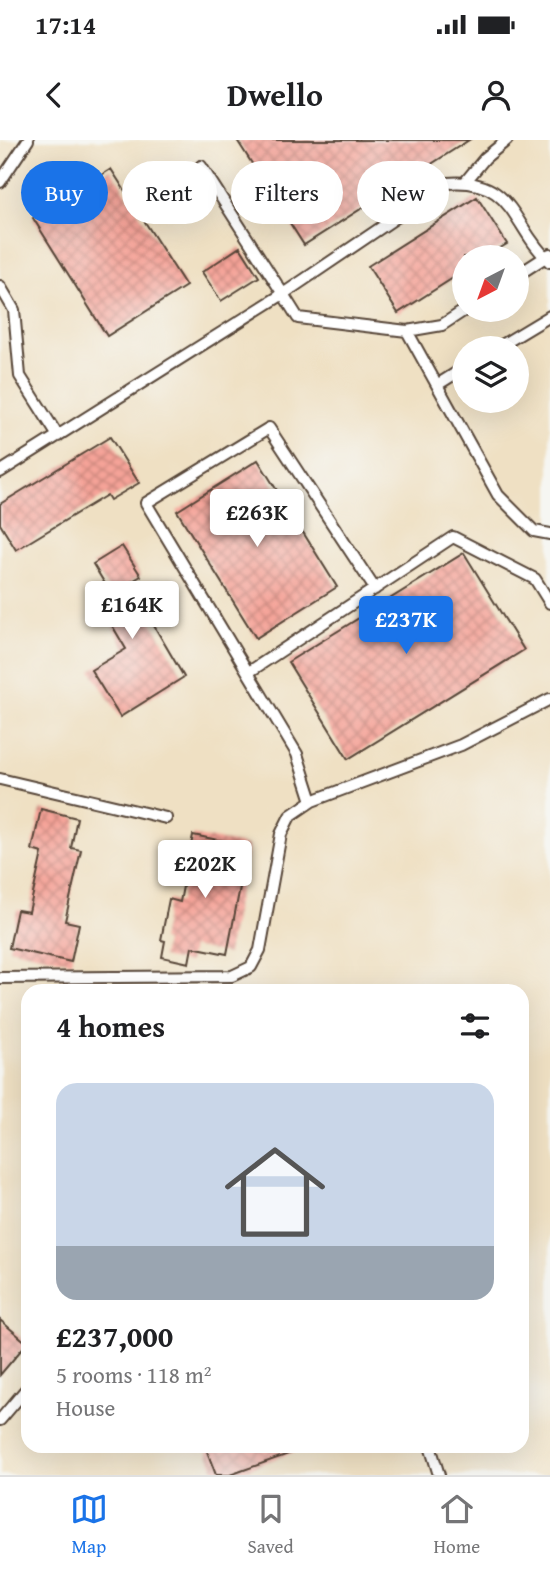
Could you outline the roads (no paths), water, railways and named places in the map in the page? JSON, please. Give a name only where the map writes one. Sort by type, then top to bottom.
[{"type":"lane","points":[[0,182],[28,140]]},
{"type":"lane","points":[[466,181],[485,158],[507,140]]},
{"type":"lane","points":[[0,472],[284,294],[447,183],[466,181],[485,186],[502,196],[548,258],[529,269]]},
{"type":"lane","points":[[217,191],[299,318],[407,331],[442,325],[452,319]]},
{"type":"lane","points":[[0,286],[14,310],[20,376],[58,436]]},
{"type":"lane","points":[[517,336],[550,316]]},
{"type":"lane","points":[[407,331],[498,495],[534,531],[550,534]]},
{"type":"lane","points":[[437,385],[452,376]]},
{"type":"lane","points":[[312,801],[297,754],[146,503],[269,428],[375,589]]},
{"type":"lane","points":[[249,673],[453,537],[535,579],[550,603]]},
{"type":"lane","points":[[0,978],[232,976],[251,967],[260,950],[281,834],[290,816],[312,801],[461,745],[550,699]]},
{"type":"lane","points":[[0,779],[166,818]]},
{"type":"lane","points":[[0,1420],[21,1395]]},
{"type":"lane","points":[[432,1453],[439,1475]]}]
